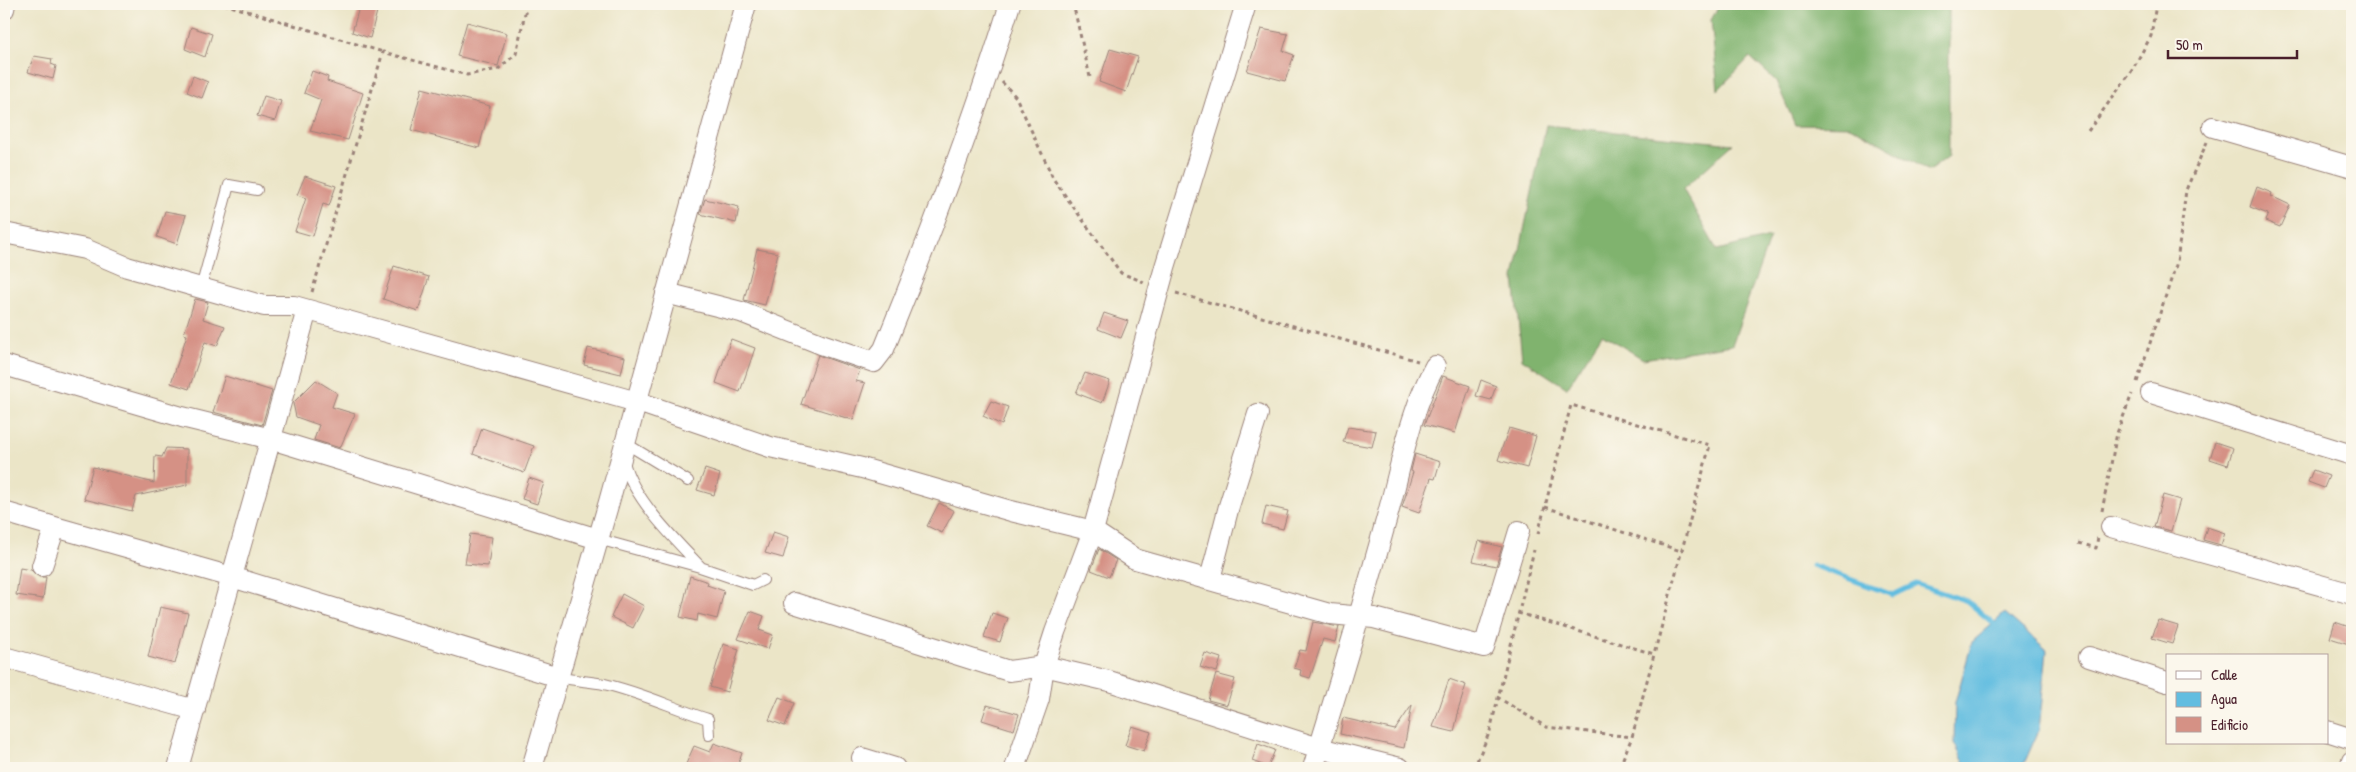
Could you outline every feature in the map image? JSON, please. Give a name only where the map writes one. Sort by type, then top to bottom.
[{"type":"street","points":[[4,9],[5,4]]},
{"type":"street","points":[[532,768],[624,448],[746,4]]},
{"type":"street","points":[[666,294],[742,312],[821,344],[874,362],[884,349],[923,255],[990,69],[1010,4]]},
{"type":"street","points":[[1015,768],[1038,699],[1044,666],[1093,531],[1165,266],[1246,4]]},
{"type":"street","points":[[2213,128],[2352,168]]},
{"type":"street","points":[[4,233],[85,249],[128,267],[264,306],[294,306],[636,403],[770,446],[862,468],[1011,511],[1093,531],[1135,559],[1330,614],[1374,618],[1484,647],[1528,533]]},
{"type":"street","points":[[178,768],[307,310]]},
{"type":"street","points":[[4,365],[182,416],[271,439],[598,539]]},
{"type":"street","points":[[1313,768],[1348,657],[1357,617],[1416,412],[1428,378],[1435,366]]},
{"type":"street","points":[[2151,393],[2352,454]]},
{"type":"street","points":[[1210,579],[1229,506],[1258,414]]},
{"type":"street","points":[[4,512],[232,577],[558,677]]},
{"type":"street","points":[[2104,525],[2352,594]]},
{"type":"street","points":[[42,566],[55,527]]},
{"type":"street","points":[[794,603],[1009,671],[1044,666],[1109,681],[1319,748],[1400,768]]},
{"type":"street","points":[[4,657],[195,710]]},
{"type":"street","points":[[2088,658],[2166,682]]},
{"type":"street","points":[[2328,732],[2352,739]]},
{"type":"street","points":[[862,758],[895,768]]},
{"type":"street","points":[[2350,768],[2352,761]]},
{"type":"lane","points":[[201,288],[229,184],[257,190]]},
{"type":"lane","points":[[624,448],[688,481]]},
{"type":"lane","points":[[624,448],[628,476],[666,532],[700,567]]},
{"type":"lane","points":[[598,539],[700,567],[753,585],[763,580]]},
{"type":"lane","points":[[558,677],[611,686],[644,695],[708,719],[709,735]]},
{"type":"path","points":[[224,4],[467,75],[498,69],[516,54],[526,4]]},
{"type":"path","points":[[1070,4],[1075,12],[1090,77]]},
{"type":"path","points":[[2088,130],[2131,72],[2151,36],[2156,4]]},
{"type":"path","points":[[307,310],[383,52]]},
{"type":"path","points":[[2079,543],[2096,548],[2104,525],[2116,433],[2135,388],[2177,262],[2186,190],[2213,128]]},
{"type":"path","points":[[1528,533],[1545,506],[1571,405],[1710,445],[1632,737],[1619,768]]},
{"type":"path","points":[[1545,506],[1682,550]]},
{"type":"path","points":[[1474,768],[1490,731],[1536,545]]},
{"type":"path","points":[[1518,613],[1654,654]]},
{"type":"path","points":[[1497,697],[1546,727],[1632,737]]},
{"type":"green space","points":[[1720,4],[1949,4],[1949,156],[1929,171],[1850,126],[1795,125],[1776,81],[1750,57],[1718,90],[1711,20]]},
{"type":"green space","points":[[1546,125],[1733,144],[1683,189],[1717,250],[1770,237],[1732,345],[1643,359],[1602,334],[1567,388],[1522,359],[1514,278]]},
{"type":"water","points":[[2005,613],[2047,650],[2039,730],[2022,768],[1967,768],[1954,743],[1955,703],[1972,642]]},
{"type":"building","points":[[360,4],[379,4],[370,38],[352,32]]},
{"type":"building","points":[[467,22],[507,33],[498,66],[457,56]]},
{"type":"building","points":[[191,27],[212,34],[205,57],[185,49]]},
{"type":"building","points":[[1261,29],[1288,34],[1283,51],[1294,55],[1285,81],[1247,71]]},
{"type":"building","points":[[1110,49],[1138,57],[1126,92],[1099,82]]},
{"type":"building","points":[[34,56],[52,59],[51,64],[56,66],[53,79],[28,72]]},
{"type":"building","points":[[312,71],[328,77],[327,81],[363,93],[348,140],[310,131],[321,100],[304,93]]},
{"type":"building","points":[[193,76],[208,82],[202,98],[187,92]]},
{"type":"building","points":[[422,88],[490,106],[479,148],[411,130]]},
{"type":"building","points":[[264,96],[281,101],[275,121],[257,116]]},
{"type":"building","points":[[305,176],[336,186],[329,206],[323,204],[313,236],[295,231],[306,198],[297,195]]},
{"type":"building","points":[[2257,187],[2272,193],[2271,196],[2290,205],[2280,227],[2265,221],[2268,214],[2250,207]]},
{"type":"building","points":[[705,199],[739,207],[736,223],[700,214]]},
{"type":"building","points":[[165,211],[186,215],[177,244],[157,237]]},
{"type":"building","points":[[757,249],[778,253],[765,305],[744,300]]},
{"type":"building","points":[[394,266],[429,277],[418,311],[383,299]]},
{"type":"building","points":[[195,299],[208,302],[203,319],[225,326],[217,346],[205,342],[189,389],[171,383],[187,335],[184,334]]},
{"type":"building","points":[[1104,313],[1128,321],[1121,338],[1098,329]]},
{"type":"building","points":[[731,339],[755,348],[740,392],[716,383]]},
{"type":"building","points":[[588,348],[625,357],[621,374],[584,365]]},
{"type":"building","points":[[818,355],[860,370],[856,381],[865,383],[853,420],[801,404]]},
{"type":"building","points":[[1085,373],[1110,381],[1102,403],[1076,393]]},
{"type":"building","points":[[225,376],[272,391],[262,425],[213,412]]},
{"type":"building","points":[[1443,376],[1470,386],[1455,433],[1424,425]]},
{"type":"building","points":[[316,380],[337,393],[332,407],[355,414],[340,448],[314,440],[319,425],[296,417],[293,403]]},
{"type":"building","points":[[1481,380],[1496,386],[1491,400],[1476,396]]},
{"type":"building","points":[[991,401],[1008,407],[1002,425],[983,416]]},
{"type":"building","points":[[1348,427],[1376,431],[1372,447],[1343,442]]},
{"type":"building","points":[[482,428],[534,446],[524,473],[473,454]]},
{"type":"building","points":[[1509,428],[1536,436],[1527,468],[1498,460]]},
{"type":"building","points":[[2215,442],[2233,448],[2228,465],[2210,459]]},
{"type":"building","points":[[166,448],[187,449],[187,485],[136,496],[132,511],[84,499],[93,467],[154,483],[155,456],[162,457]]},
{"type":"building","points":[[1415,454],[1440,462],[1435,479],[1431,478],[1419,513],[1402,507],[1413,472],[1411,471]]},
{"type":"building","points":[[705,469],[720,474],[714,495],[697,490]]},
{"type":"building","points":[[2313,470],[2329,476],[2324,488],[2308,482]]},
{"type":"building","points":[[529,478],[544,483],[537,504],[522,499]]},
{"type":"building","points":[[2163,495],[2180,500],[2171,531],[2154,527]]},
{"type":"building","points":[[939,503],[954,511],[942,533],[927,526]]},
{"type":"building","points":[[1266,506],[1288,511],[1283,529],[1262,524]]},
{"type":"building","points":[[2207,527],[2225,533],[2221,545],[2203,540]]},
{"type":"building","points":[[773,532],[789,537],[783,558],[765,553]]},
{"type":"building","points":[[470,534],[492,537],[488,566],[465,564]]},
{"type":"building","points":[[1479,541],[1502,547],[1496,566],[1473,561]]},
{"type":"building","points":[[1099,549],[1116,560],[1109,577],[1091,570]]},
{"type":"building","points":[[20,568],[31,570],[39,577],[46,577],[43,599],[16,595]]},
{"type":"building","points":[[690,576],[708,582],[707,585],[724,591],[717,619],[698,614],[697,621],[680,617]]},
{"type":"building","points":[[622,594],[644,606],[633,628],[611,617]]},
{"type":"building","points":[[160,607],[188,613],[175,664],[148,657]]},
{"type":"building","points":[[750,611],[764,616],[759,630],[773,635],[768,649],[738,639]]},
{"type":"building","points":[[992,613],[1008,618],[1000,642],[984,637]]},
{"type":"building","points":[[2158,620],[2178,626],[2172,644],[2152,638]]},
{"type":"building","points":[[1313,622],[1339,627],[1335,642],[1323,639],[1310,678],[1300,675],[1301,670],[1294,668],[1300,650],[1306,651]]},
{"type":"building","points":[[2335,622],[2352,628],[2352,643],[2349,644],[2330,638]]},
{"type":"building","points":[[723,644],[739,649],[727,692],[710,687]]},
{"type":"building","points":[[1205,653],[1221,658],[1217,672],[1200,667]]},
{"type":"building","points":[[1216,674],[1235,679],[1227,705],[1208,700]]},
{"type":"building","points":[[1449,679],[1466,685],[1457,714],[1454,732],[1433,727]]},
{"type":"building","points":[[779,697],[794,703],[785,726],[769,720]]},
{"type":"building","points":[[987,705],[1019,714],[1014,730],[982,720]]},
{"type":"building","points":[[1412,705],[1404,748],[1340,734],[1343,718],[1395,730]]},
{"type":"building","points":[[1132,726],[1151,732],[1144,751],[1125,745]]},
{"type":"building","points":[[714,743],[742,753],[737,768],[691,768],[692,765],[686,764],[694,746],[710,752]]},
{"type":"building","points":[[1258,744],[1275,750],[1268,767],[1252,761]]},
{"type":"waterway","points":[[1812,565],[1893,595],[1916,584],[1967,601],[1993,623]]}]
